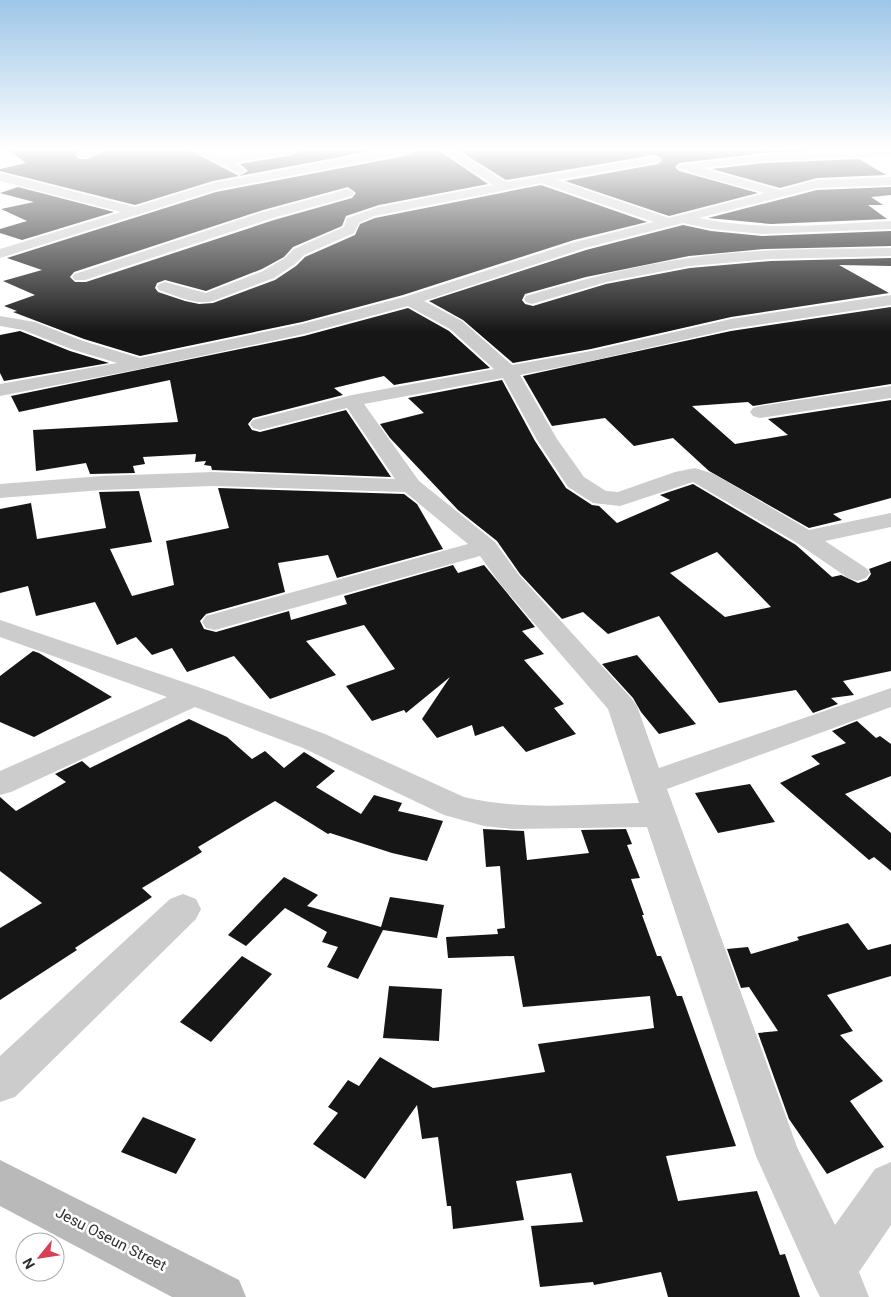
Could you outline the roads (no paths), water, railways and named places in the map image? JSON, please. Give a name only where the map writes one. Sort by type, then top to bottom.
[{"type":"main road","name":"Jesu Oseun Street","points":[[0,1182],[222,1297]]},
{"type":"street","points":[[0,254],[134,211]]},
{"type":"street","points":[[80,277],[268,215],[291,211]]},
{"type":"street","points":[[165,287],[207,298],[272,273],[294,258],[299,252],[349,230],[352,226],[352,220],[380,211]]},
{"type":"street","points":[[644,211],[675,220],[727,228],[891,225]]},
{"type":"street","points":[[0,390],[140,364],[304,329],[410,300],[580,245],[713,211]]},
{"type":"street","points":[[0,237],[28,246]]},
{"type":"street","points":[[532,299],[604,278],[690,262],[771,255],[891,252]]},
{"type":"street","points":[[410,300],[456,325],[509,372],[547,440],[576,482],[601,498],[620,499],[683,477],[695,475],[706,478],[805,538],[857,573]]},
{"type":"street","points":[[260,424],[352,401],[509,372],[731,324],[891,300]]},
{"type":"street","points":[[0,321],[8,321],[25,326],[76,345],[140,364]]},
{"type":"street","points":[[760,412],[891,392]]},
{"type":"street","points":[[352,401],[411,486],[486,547],[510,580],[622,706],[778,1156],[839,1283]]},
{"type":"street","points":[[0,491],[102,483],[213,479],[411,486]]},
{"type":"street","points":[[805,538],[891,520]]},
{"type":"street","points":[[214,622],[486,547]]},
{"type":"street","points":[[0,628],[194,696],[314,741],[456,807],[484,814],[512,817],[661,814]]},
{"type":"street","points":[[0,784],[194,696]]},
{"type":"street","points":[[650,783],[891,697]]},
{"type":"street","points":[[0,1083],[183,909]]},
{"type":"street","points":[[839,1283],[891,1185]]}]
